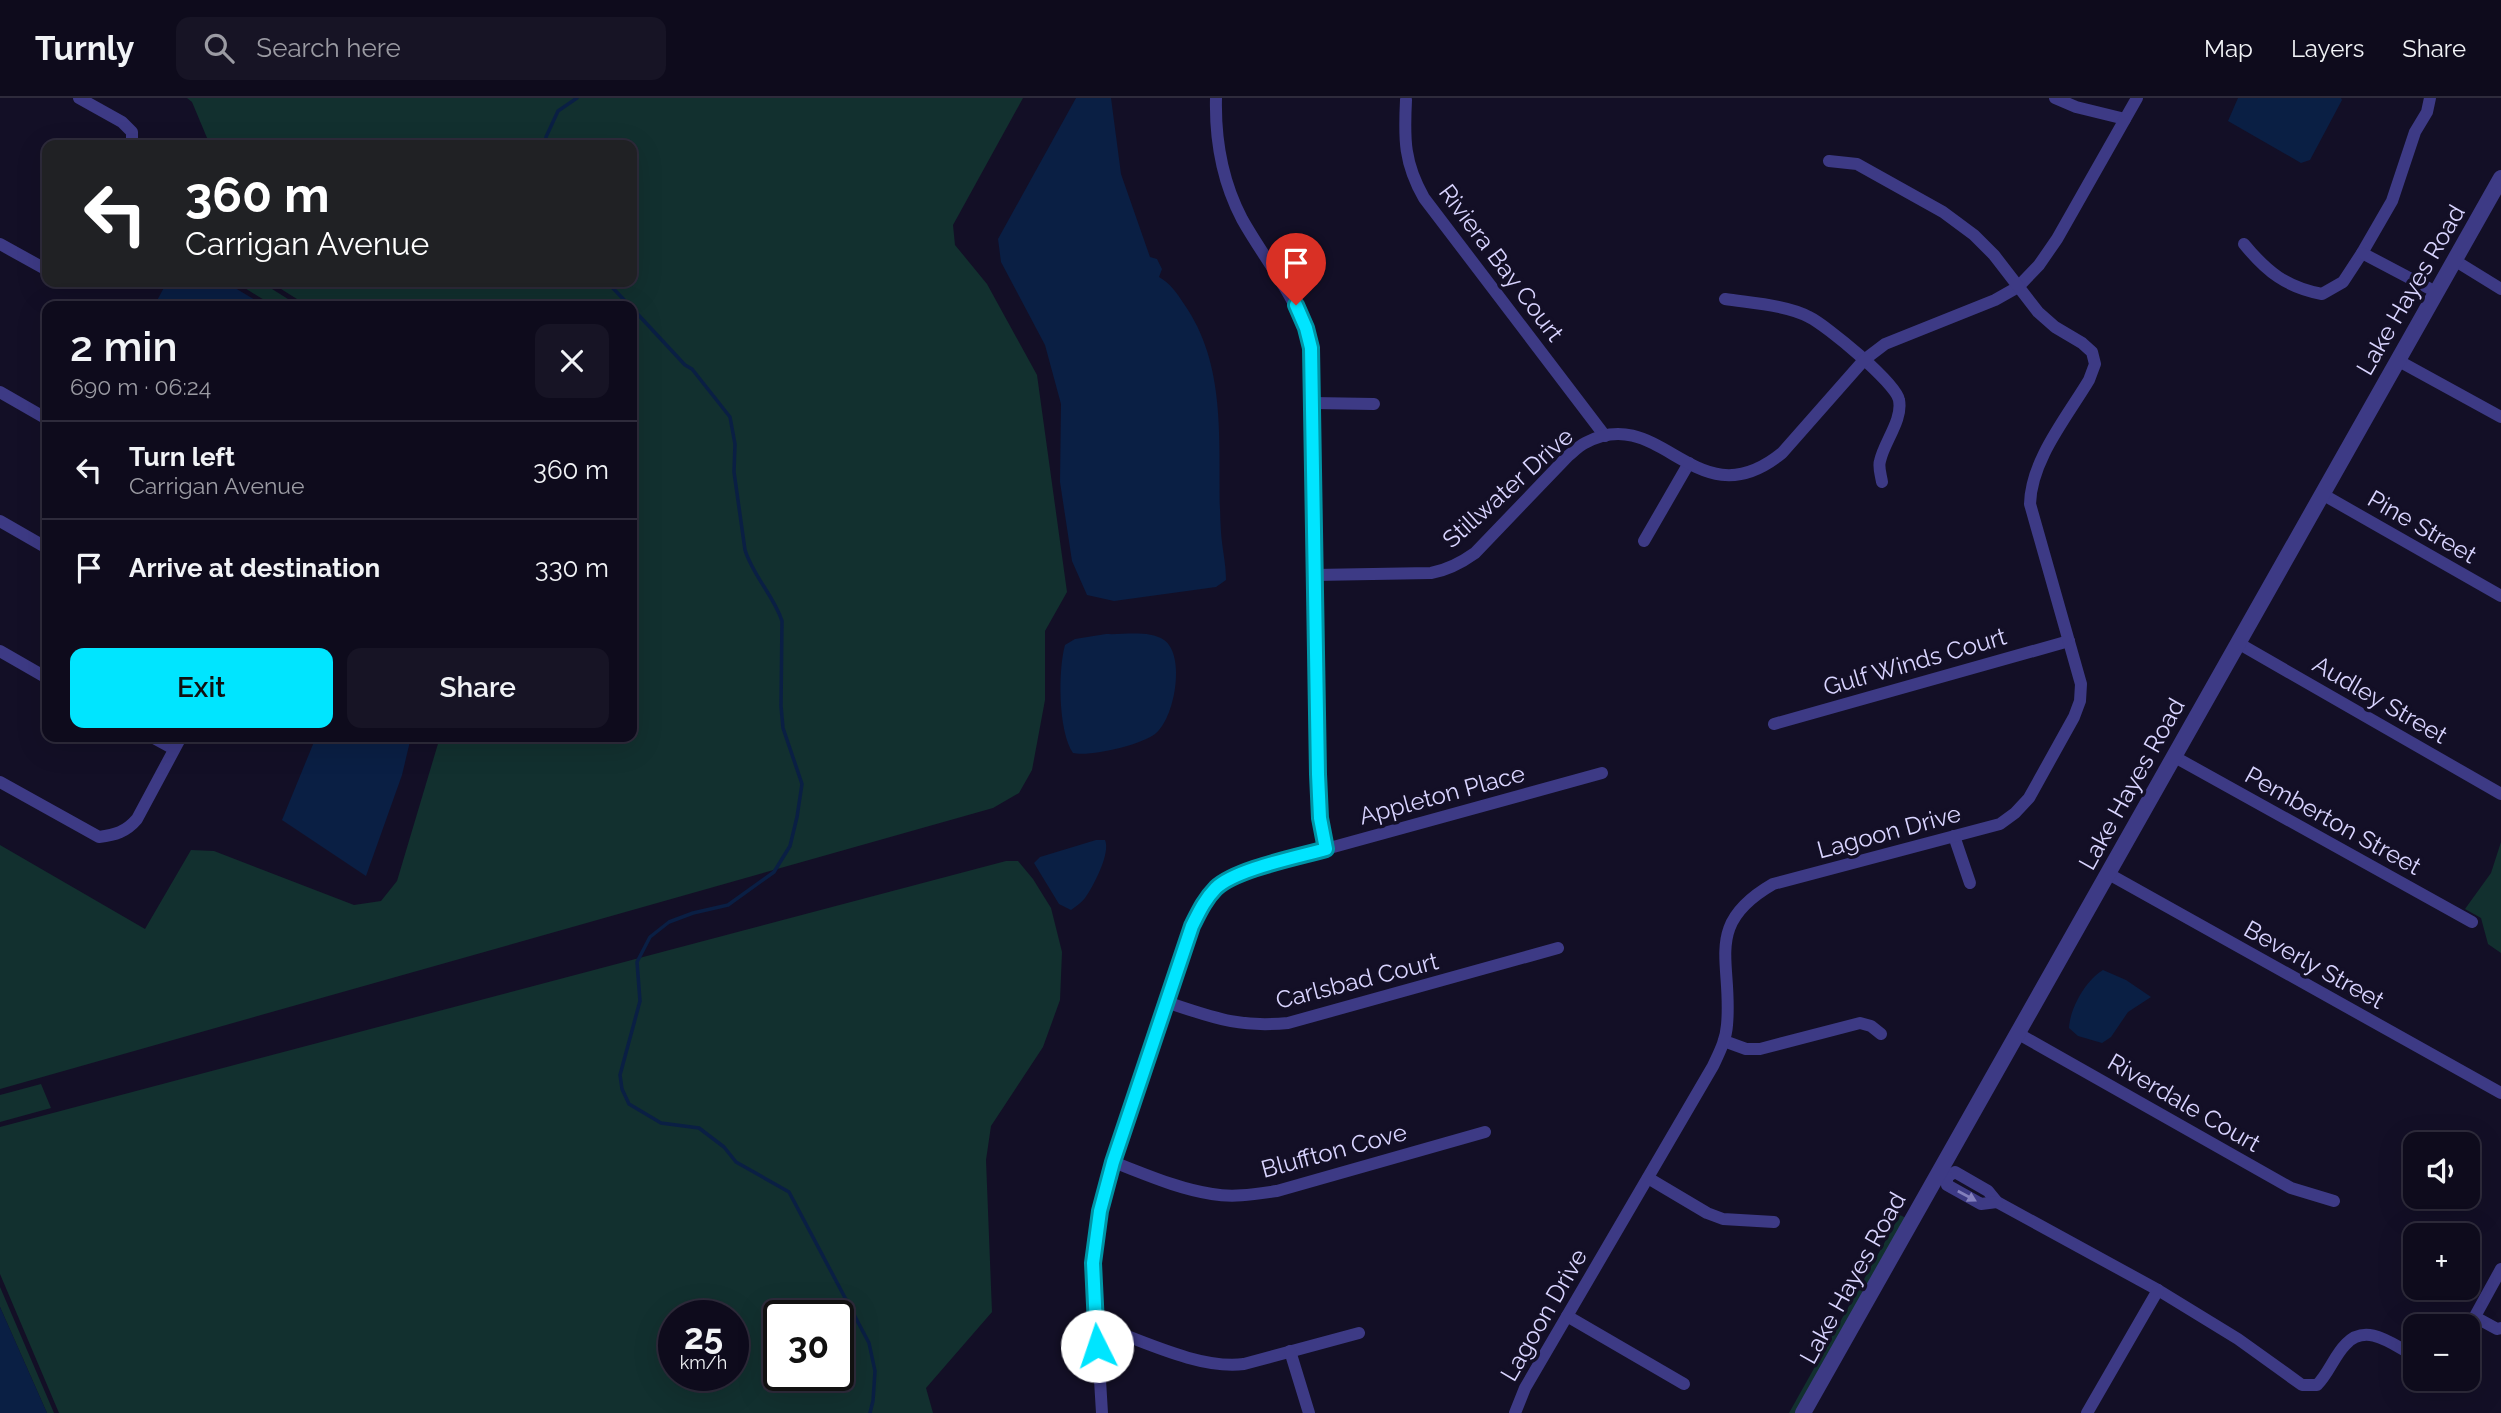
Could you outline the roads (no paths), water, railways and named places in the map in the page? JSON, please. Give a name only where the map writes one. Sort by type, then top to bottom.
[{"type":"street","points":[[79,98],[122,122],[132,132],[132,140]]},
{"type":"street","points":[[1216,98],[1219,152],[1226,184],[1242,218],[1296,305],[1311,348],[1318,774],[1320,818],[1326,849]]},
{"type":"street","points":[[2055,98],[2076,107],[2125,119]]},
{"type":"street","name":"Stillwater Drive","points":[[1314,575],[1431,573],[1461,563],[1475,553],[1568,456],[1585,443],[1605,436],[1626,435],[1643,439],[1709,473],[1724,476],[1738,476],[1768,464],[1782,453],[1864,360],[1885,344],[1995,300],[2018,287],[2039,265],[2057,239],[2137,98]]},
{"type":"street","points":[[2244,244],[2262,266],[2299,289],[2322,294],[2343,282],[2392,201],[2415,132],[2427,112],[2430,98]]},
{"type":"street","name":"Riviera Bay Court","points":[[1406,100],[1407,158],[1413,178],[1424,198],[1605,436]]},
{"type":"street","name":"Lagoon Drive","points":[[1515,1413],[1525,1388],[1713,1066],[1724,1041],[1728,1013],[1724,959],[1726,939],[1731,922],[1742,905],[1773,884],[2000,824],[2029,799],[2080,701],[2081,684],[2030,504],[2036,469],[2089,380],[2095,364],[2092,352],[2054,327],[2038,312],[1994,255],[1944,212],[1857,164],[1829,161]]},
{"type":"street","name":"Lake Hayes Road","points":[[1803,1413],[1943,1174],[2017,1033],[2501,178]]},
{"type":"street","points":[[0,244],[42,267]]},
{"type":"street","points":[[2362,253],[2437,292]]},
{"type":"street","points":[[2454,260],[2501,289]]},
{"type":"street","points":[[1725,299],[1796,312],[1808,317],[1864,360],[1896,391],[1900,401],[1898,413],[1879,463],[1882,482]]},
{"type":"street","points":[[2397,360],[2501,417]]},
{"type":"street","points":[[0,392],[42,416]]},
{"type":"street","points":[[1313,403],[1374,404]]},
{"type":"street","points":[[1644,541],[1689,463]]},
{"type":"street","name":"Pine Street","points":[[2322,494],[2501,596]]},
{"type":"street","points":[[0,521],[42,545]]},
{"type":"street","name":"Gulf Winds Court","points":[[1773,724],[2069,641]]},
{"type":"street","name":"Audley Street","points":[[2238,643],[2501,794]]},
{"type":"street","points":[[0,651],[42,675]]},
{"type":"street","points":[[161,742],[174,749]]},
{"type":"street","points":[[0,782],[99,837],[114,835],[129,829],[137,819],[178,742]]},
{"type":"street","name":"Pemberton Street","points":[[2173,756],[2472,922]]},
{"type":"street","name":"Appleton Place","points":[[1102,1413],[1093,1263],[1100,1211],[1113,1162],[1166,1002],[1192,926],[1202,906],[1217,887],[1236,876],[1602,773]]},
{"type":"street","points":[[1954,836],[1970,883]]},
{"type":"street","name":"Beverly Street","points":[[2107,873],[2501,1093]]},
{"type":"street","name":"Carlsbad Court","points":[[1166,1002],[1232,1023],[1259,1026],[1287,1023],[1558,948]]},
{"type":"street","points":[[1724,1041],[1746,1049],[1760,1049],[1860,1023],[1871,1026],[1881,1034]]},
{"type":"street","name":"Riverdale Court","points":[[2017,1033],[2291,1188],[2334,1202]]},
{"type":"street","name":"Bluffton Cove","points":[[1113,1162],[1184,1188],[1214,1195],[1246,1195],[1277,1191],[1485,1132]]},
{"type":"street","points":[[1943,1174],[1955,1172],[1988,1191],[1997,1202],[2158,1290],[2238,1339],[2302,1385],[2317,1385],[2346,1345],[2362,1334],[2375,1335],[2403,1350]]},
{"type":"street","points":[[1648,1178],[1707,1213],[1723,1219],[1774,1222]]},
{"type":"street","points":[[2477,1314],[2501,1269]]},
{"type":"street","points":[[2087,1413],[2158,1290]]},
{"type":"street","points":[[1567,1316],[1684,1384]]},
{"type":"street","points":[[2480,1320],[2497,1329],[2501,1328]]},
{"type":"street","points":[[1095,1324],[1204,1362],[1226,1366],[1244,1364],[1359,1333]]},
{"type":"street","points":[[1290,1351],[1309,1413]]},
{"type":"water","points":[[1076,98],[1111,98],[1121,174],[1150,257],[1157,259],[1162,269],[1159,277],[1167,282],[1184,304],[1199,330],[1209,357],[1218,414],[1221,532],[1226,574],[1226,580],[1216,587],[1114,601],[1087,595],[1072,561],[1060,482],[1061,404],[1045,345],[1001,262],[998,239]]},
{"type":"water","points":[[2238,98],[2342,100],[2310,160],[2301,163],[2228,121]]},
{"type":"water","points":[[164,287],[233,287],[257,301],[157,301]]},
{"type":"water","points":[[1106,634],[1144,634],[1164,640],[1175,659],[1172,702],[1162,726],[1148,738],[1103,752],[1073,753],[1062,716],[1061,669],[1065,645],[1075,639]]},
{"type":"water","points":[[314,742],[410,742],[402,775],[366,876],[282,820]]},
{"type":"water","points":[[1096,840],[1105,840],[1106,853],[1088,893],[1071,910],[1059,904],[1034,863],[1040,857]]},
{"type":"water","points":[[2103,970],[2126,980],[2151,997],[2128,1012],[2111,1037],[2102,1043],[2078,1036],[2069,1028],[2072,1012],[2080,995]]},
{"type":"water","points":[[0,1307],[47,1413],[0,1413]]},
{"type":"waterway","points":[[546,140],[558,111],[577,98]]},
{"type":"waterway","points":[[612,287],[625,301]]},
{"type":"waterway","points":[[637,313],[685,365],[692,369],[730,417],[735,444],[734,472],[745,550],[782,621],[783,728],[802,784],[790,846],[774,872],[728,905],[669,922],[650,937],[637,962],[640,1001],[620,1075],[622,1089],[629,1104],[661,1123],[699,1128],[724,1147],[736,1162],[789,1192],[869,1343],[875,1371],[870,1413]]}]
